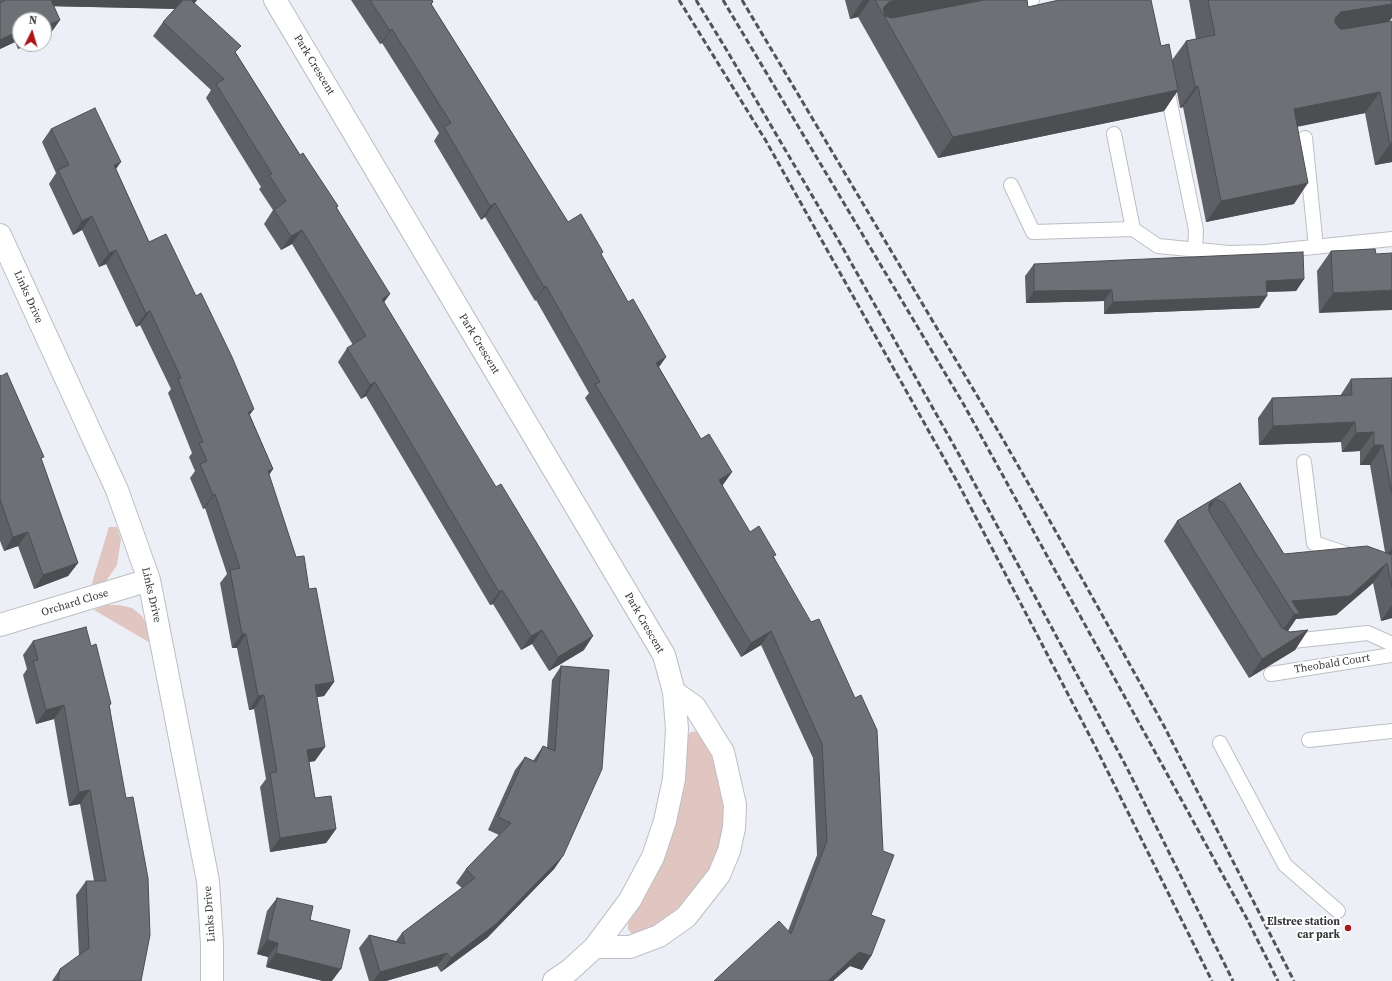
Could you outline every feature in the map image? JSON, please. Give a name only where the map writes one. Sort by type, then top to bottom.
[{"type":"street","name":"Park Crescent","points":[[275,0],[664,655],[674,692],[677,729],[674,778],[665,821],[653,857],[634,892],[595,948],[570,970],[554,981]]},
{"type":"street","name":"Links Drive","points":[[0,235],[117,490],[150,580],[208,881],[212,944],[212,981]]},
{"type":"street","name":"Orchard Close","points":[[0,625],[150,580]]},
{"type":"street","points":[[595,948],[630,947],[659,936],[686,917],[719,875],[729,851],[734,828],[735,805],[723,752],[695,707],[674,692]]},
{"type":"lane","points":[[993,8],[1032,0]]},
{"type":"lane","points":[[1164,69],[1196,230],[1195,250]]},
{"type":"lane","points":[[1114,134],[1133,229]]},
{"type":"lane","points":[[1305,138],[1316,247]]},
{"type":"lane","points":[[1011,185],[1033,232],[1133,229],[1158,246],[1228,253],[1316,247],[1392,239]]},
{"type":"lane","points":[[1304,462],[1314,543],[1359,559]]},
{"type":"lane","points":[[1272,637],[1276,643],[1368,633],[1392,644]]},
{"type":"lane","name":"Theobald Court","points":[[1271,674],[1392,655]]},
{"type":"lane","points":[[1309,740],[1392,731]]},
{"type":"lane","points":[[1220,743],[1285,865],[1338,911]]},
{"type":"shaded area","points":[[109,527],[117,527],[121,539],[117,565],[106,581],[94,587],[92,583]]},
{"type":"shaded area","points":[[106,605],[119,605],[132,608],[142,616],[148,627],[152,644],[94,610]]},
{"type":"shaded area","points":[[698,731],[719,763],[726,795],[725,826],[718,856],[699,889],[682,910],[663,923],[640,934],[632,934],[628,929],[628,923],[638,909],[653,882],[668,848],[684,788],[687,736],[691,732]]},
{"type":"building","points":[[5,0],[51,0],[60,20],[52,24],[52,12],[12,12],[12,34],[0,40],[0,3]]},
{"type":"building","points":[[183,0],[191,0],[241,46],[235,52],[300,155],[303,153],[338,206],[336,207],[390,294],[382,299],[496,487],[501,484],[593,636],[558,657],[542,630],[531,636],[502,590],[499,592],[375,382],[370,385],[347,348],[366,336],[302,230],[291,236],[274,210],[286,201],[269,175],[272,174],[216,84],[224,79],[163,22]]},
{"type":"building","points":[[370,0],[432,0],[433,2],[431,4],[568,222],[581,214],[603,252],[601,254],[628,302],[633,299],[666,357],[656,363],[701,439],[709,434],[732,472],[719,480],[750,532],[759,526],[776,555],[773,556],[811,622],[819,619],[855,698],[861,695],[877,730],[883,851],[894,855],[871,915],[885,920],[871,956],[859,952],[828,981],[714,981],[779,921],[791,934],[827,841],[822,744],[771,631],[751,643],[595,384],[600,382],[546,286],[544,287],[495,203],[490,206],[444,127],[451,123],[392,29],[390,31]]},
{"type":"building","points":[[875,0],[897,0],[889,2],[883,8],[885,16],[892,18],[984,0],[1027,0],[1028,7],[1059,0],[1151,0],[1161,46],[1169,44],[1178,90],[953,137]]},
{"type":"building","points":[[1208,0],[1392,0],[1392,4],[1341,12],[1335,18],[1335,23],[1340,29],[1344,29],[1392,21],[1392,143],[1390,144],[1380,92],[1294,109],[1308,183],[1221,201],[1198,86],[1195,87],[1186,41],[1215,35]]},
{"type":"building","points":[[95,108],[121,162],[114,165],[149,242],[166,234],[196,296],[201,293],[232,357],[254,409],[248,412],[273,469],[268,471],[296,557],[304,556],[309,589],[316,588],[334,682],[315,685],[325,747],[307,750],[315,798],[331,796],[336,829],[280,838],[270,773],[277,772],[264,695],[258,696],[246,634],[242,634],[230,570],[240,568],[215,494],[213,495],[200,464],[207,461],[199,443],[203,442],[178,379],[181,378],[150,311],[146,313],[116,250],[109,253],[92,216],[82,221],[58,170],[69,165],[51,129]]},
{"type":"building","points":[[1375,249],[1376,254],[1392,253],[1392,290],[1333,293],[1331,251]]},
{"type":"building","points":[[1303,252],[1304,279],[1266,281],[1267,296],[1113,302],[1112,290],[1034,291],[1034,264]]},
{"type":"building","points":[[7,373],[44,457],[41,458],[78,563],[43,575],[28,532],[13,537],[0,499],[0,375],[1,376]]},
{"type":"building","points":[[1392,378],[1392,494],[1383,445],[1374,445],[1374,432],[1356,433],[1355,422],[1273,426],[1272,398],[1352,395],[1351,379]]},
{"type":"building","points":[[1240,483],[1284,554],[1367,546],[1392,555],[1392,588],[1387,563],[1350,596],[1292,601],[1300,614],[1294,614],[1224,503],[1216,499],[1209,504],[1209,512],[1282,628],[1290,632],[1308,630],[1262,659],[1177,521]]},
{"type":"building","points":[[86,627],[91,646],[96,644],[111,704],[109,705],[126,798],[133,797],[148,878],[150,935],[141,981],[58,981],[60,969],[89,948],[86,881],[106,881],[90,790],[79,792],[64,705],[46,710],[33,661],[38,660],[33,641]]},
{"type":"building","points":[[561,666],[609,670],[602,769],[563,856],[496,924],[451,958],[447,953],[380,972],[369,935],[405,944],[402,933],[475,878],[466,869],[511,823],[498,817],[525,757],[536,762],[543,746],[555,751]]},
{"type":"building","points":[[277,898],[313,906],[310,920],[350,930],[341,969],[276,953],[278,943],[267,940]]},
{"type":"railway","points":[[679,0],[766,141],[959,485],[1095,746],[1212,981]]},
{"type":"railway","points":[[696,0],[840,243],[957,451],[1127,768],[1233,981]]},
{"type":"railway","points":[[723,0],[964,405],[1247,919],[1278,981]]},
{"type":"railway","points":[[742,0],[1001,436],[1051,523],[1164,726],[1294,981]]},
{"type":"place","name":"Elstree station car park","points":[[1348,928]]}]
